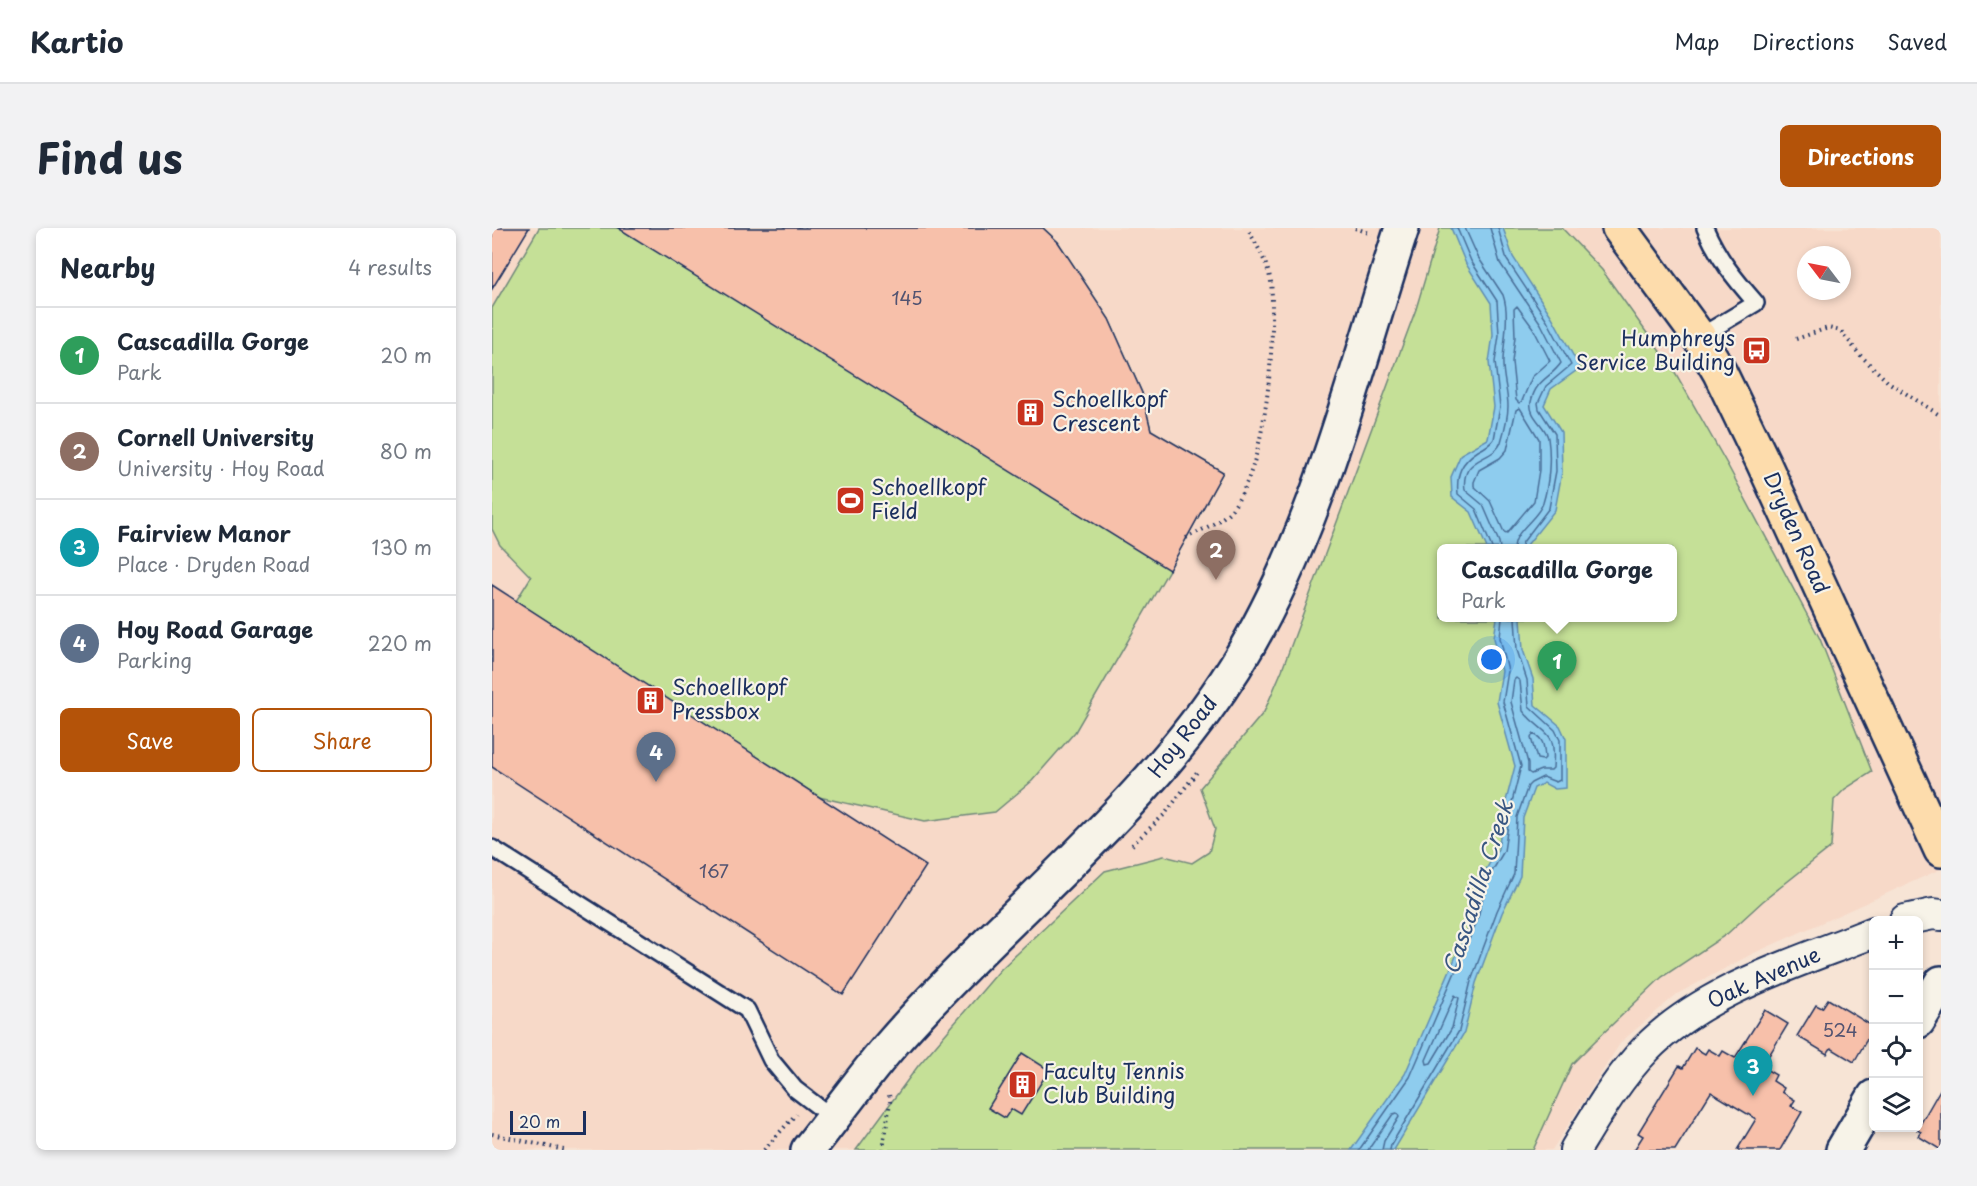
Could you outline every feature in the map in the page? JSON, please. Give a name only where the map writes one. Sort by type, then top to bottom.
[{"type":"main road","name":"Dryden Road","points":[[1621,229],[1699,337],[1720,373],[1941,850]]},
{"type":"street","name":"Hoy Road","points":[[808,1150],[888,1048],[928,1004],[1140,791],[1203,714],[1235,667],[1262,618],[1304,529],[1318,491],[1393,234]]},
{"type":"street","points":[[1923,916],[1941,915]]},
{"type":"street","name":"Oak Avenue","points":[[1575,1150],[1611,1090],[1646,1049],[1673,1025],[1701,1006],[1738,986],[1869,934]]},
{"type":"street","points":[[1923,1013],[1941,983]]},
{"type":"street","points":[[1842,1150],[1869,1105]]},
{"type":"lane","points":[[1699,337],[1756,303],[1732,276],[1716,252],[1705,228]]},
{"type":"lane","points":[[492,848],[747,1010],[771,1060],[795,1089],[833,1118]]},
{"type":"path","points":[[1186,538],[1213,524],[1231,511],[1244,490],[1262,425],[1272,357],[1271,283],[1263,255],[1247,228]]},
{"type":"path","points":[[1355,228],[1393,234]]},
{"type":"path","points":[[1796,339],[1828,328],[1841,331],[1859,354],[1888,382],[1940,414]]},
{"type":"path","points":[[1752,357],[1767,349]]},
{"type":"path","points":[[883,1150],[890,1102],[888,1092]]},
{"type":"path","points":[[492,1134],[564,1150]]},
{"type":"shaded area","points":[[492,228],[1941,228],[1941,869],[1752,954],[1677,994],[1621,1042],[1552,1150],[492,1150]]},
{"type":"green space","name":"Schoellkopf Field","points":[[539,228],[1043,228],[1058,242],[1109,319],[1142,393],[1151,430],[1223,472],[1075,732],[1032,781],[995,812],[925,821],[819,797],[516,601],[531,577],[500,545],[492,529],[492,308]]},
{"type":"green space","points":[[1440,228],[1562,228],[1602,270],[1676,374],[1727,464],[1820,639],[1872,772],[1845,789],[1834,800],[1831,847],[1763,901],[1727,934],[1662,977],[1572,1064],[1533,1150],[856,1150],[918,1066],[1001,969],[1105,871],[1164,856],[1192,863],[1209,852],[1215,829],[1200,788],[1264,712],[1282,670],[1416,309]]},
{"type":"water","points":[[1451,228],[1503,228],[1513,257],[1552,317],[1580,368],[1551,389],[1544,405],[1561,432],[1562,472],[1555,510],[1528,544],[1485,544],[1471,512],[1452,497],[1451,477],[1461,454],[1488,439],[1494,407],[1489,362],[1493,335],[1491,303],[1466,264]]},
{"type":"water","points":[[1496,622],[1521,622],[1523,650],[1533,679],[1535,705],[1560,726],[1566,739],[1566,788],[1555,789],[1544,783],[1534,788],[1523,818],[1520,876],[1502,913],[1476,983],[1464,1033],[1394,1150],[1351,1150],[1405,1074],[1472,919],[1481,878],[1498,849],[1505,805],[1515,766],[1497,702],[1502,671],[1494,638]]},
{"type":"building","points":[[492,228],[529,228],[492,289]]},
{"type":"building","name":"Schoellkopf Crescent","points":[[618,228],[1043,228],[1058,242],[1109,319],[1142,393],[1151,430],[1223,472],[1169,570]]},
{"type":"building","points":[[492,585],[926,866],[843,995],[492,767]]},
{"type":"building","points":[[1828,999],[1869,1024],[1869,1036],[1854,1062],[1831,1048],[1827,1054],[1797,1036],[1816,1005],[1822,1008]]},
{"type":"building","points":[[1765,1010],[1788,1024],[1762,1067],[1776,1075],[1773,1081],[1784,1088],[1782,1092],[1795,1100],[1791,1106],[1802,1112],[1780,1150],[1737,1150],[1756,1119],[1711,1092],[1675,1150],[1634,1150],[1643,1136],[1638,1133],[1679,1066],[1683,1068],[1695,1048],[1705,1054],[1708,1049],[1720,1056],[1723,1051],[1735,1058]]},
{"type":"building","name":"Faculty Tennis Club Building","points":[[1022,1053],[1049,1070],[1021,1115],[1011,1109],[1005,1118],[988,1108]]},
{"type":"building","points":[[1941,1088],[1941,1150],[1918,1136],[1923,1132],[1923,1120]]},
{"type":"place","name":"Humphreys Service Building","points":[[1756,351]]},
{"type":"place","name":"Schoellkopf Crescent","points":[[1031,412]]},
{"type":"place","name":"Schoellkopf Field","points":[[850,500]]},
{"type":"place","name":"Cornell University","points":[[1216,580]]},
{"type":"place","name":"Cascadilla Gorge","points":[[1557,691]]},
{"type":"place","name":"Schoellkopf Pressbox","points":[[651,700]]},
{"type":"place","name":"Hoy Road Garage","points":[[656,782]]},
{"type":"place","name":"Faculty Tennis Club Building","points":[[1022,1084]]},
{"type":"place","name":"Fairview Manor","points":[[1753,1096]]},
{"type":"water label","name":"Cascadilla Creek","points":[[1478,887]]}]
